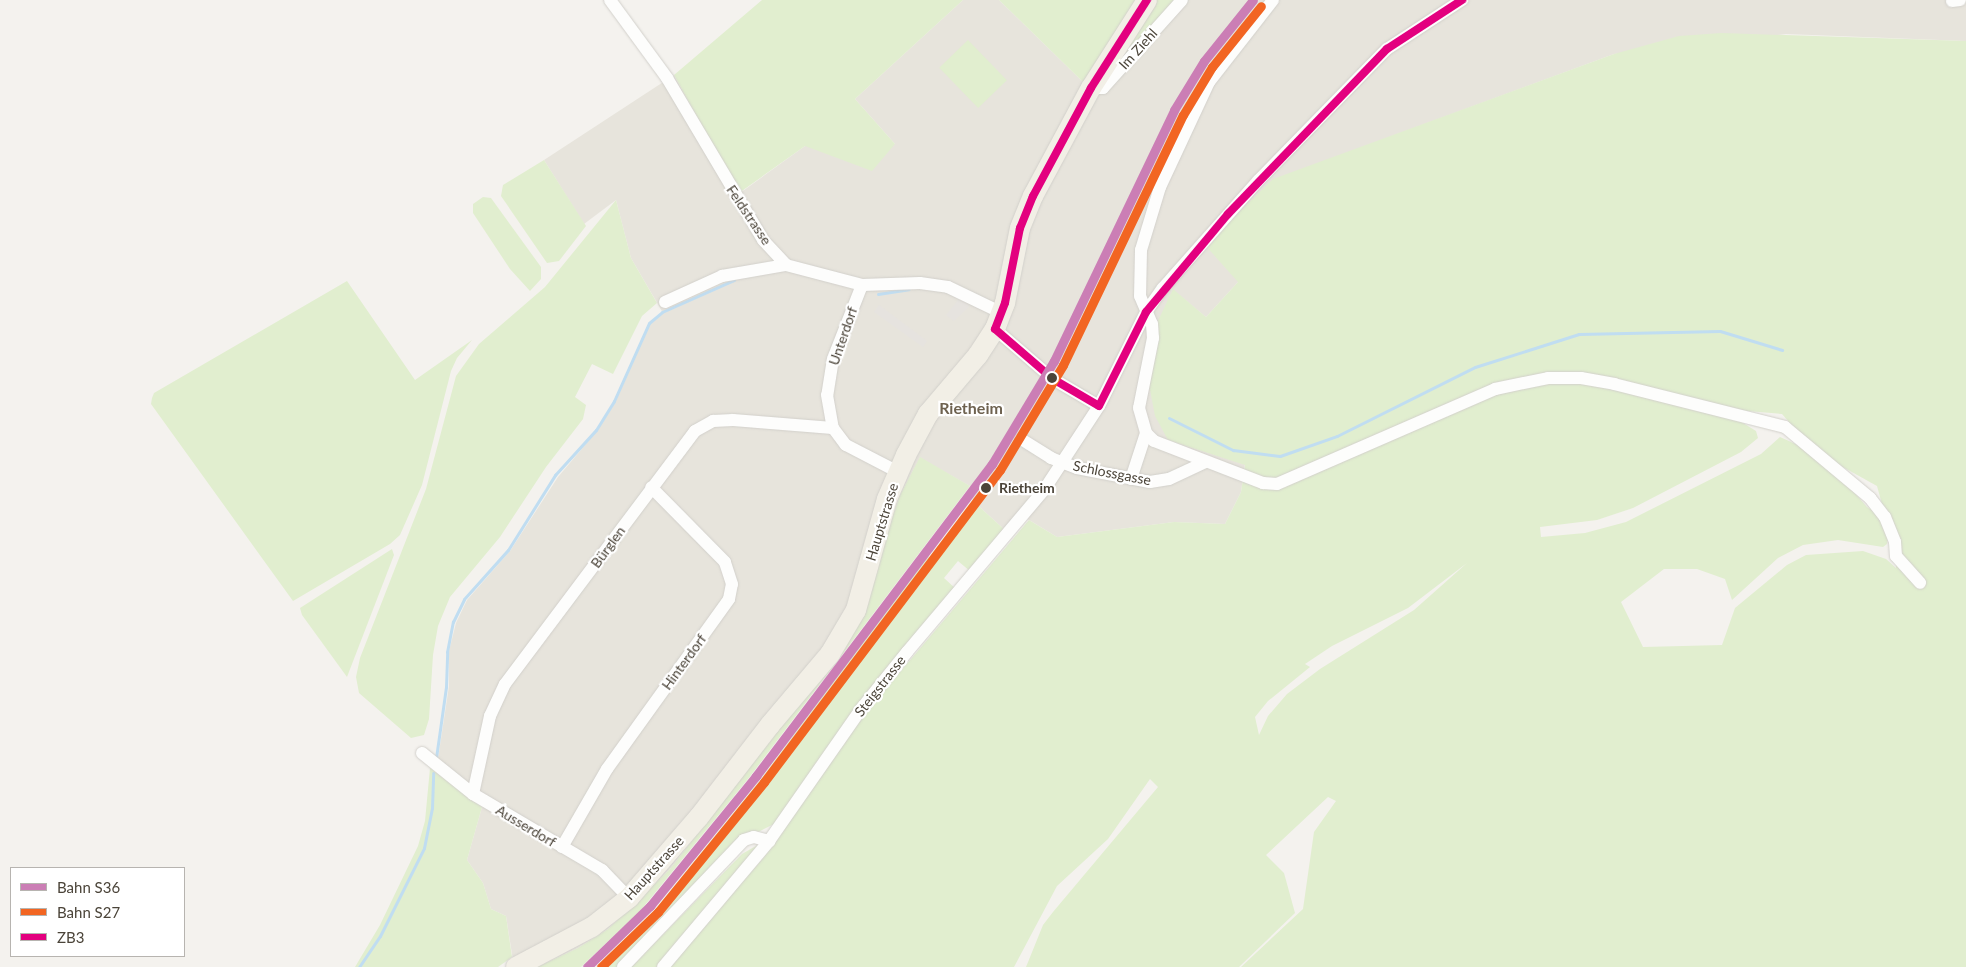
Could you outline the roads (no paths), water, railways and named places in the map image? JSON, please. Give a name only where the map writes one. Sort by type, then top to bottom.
[{"type":"main road","name":"Hauptstrasse","points":[[516,967],[592,927],[629,898],[700,817],[843,634],[856,610],[880,524],[898,472],[928,414],[978,355],[998,321],[1020,228],[1033,196],[1091,88],[1147,0]]},
{"type":"street","name":"Feldstrasse","points":[[610,0],[667,78],[763,240],[786,264]]},
{"type":"street","name":"Im Ziehl","points":[[1091,88],[1103,88],[1182,0]]},
{"type":"street","points":[[1131,479],[1146,433],[1139,408],[1153,338],[1152,324],[1146,312],[1139,282],[1141,250],[1160,187],[1209,82],[1274,0]]},
{"type":"street","name":"Steigstrasse","points":[[663,967],[769,841],[861,709],[1029,511],[1099,406],[1146,312],[1163,288],[1258,181],[1387,49],[1462,0]]},
{"type":"street","points":[[665,302],[722,276],[786,264],[862,285],[920,283],[948,287],[998,321],[1053,379],[1099,406]]},
{"type":"street","name":"Unterdorf","points":[[832,428],[827,395],[834,359],[862,285]]},
{"type":"street","points":[[1146,433],[1164,446],[1204,462],[1263,483],[1277,484],[1495,389],[1548,378],[1581,378],[1728,410],[1785,427],[1870,498],[1885,517],[1895,542],[1896,556],[1920,583]]},
{"type":"street","name":"Bürglen","points":[[473,794],[490,716],[506,684],[682,444],[695,431],[713,421],[733,420],[832,428]]},
{"type":"street","points":[[832,428],[846,444],[898,472]]},
{"type":"street","name":"Schlossgasse","points":[[1021,439],[1062,463],[1131,479],[1161,481],[1204,462]]},
{"type":"street","name":"Hinterdorf","points":[[562,847],[607,770],[729,599],[732,584],[725,562],[651,487]]},
{"type":"street","name":"Ausserdorf","points":[[422,753],[473,794],[602,870],[629,898]]},
{"type":"street","points":[[624,967],[744,840],[754,837],[769,841]]},
{"type":"waterway","points":[[436,758],[446,687],[447,652],[453,622],[464,599],[508,550],[555,475],[596,430],[614,401],[649,323],[662,312],[734,280]]},
{"type":"waterway","points":[[878,294],[909,289]]},
{"type":"waterway","points":[[1169,418],[1233,450],[1280,456],[1337,436],[1475,367],[1579,334],[1720,331],[1782,350]]},
{"type":"waterway","points":[[359,967],[380,936],[424,848],[432,808],[433,773]]},
{"type":"rail line","name":"S36","points":[[587,967],[650,906],[756,776],[992,464],[1054,361],[1174,110],[1204,61],[1253,0]]},
{"type":"rail line","name":"S27","points":[[601,967],[658,912],[764,782],[1000,470],[1063,365],[1183,115],[1212,67],[1261,6]]},
{"type":"place","name":"Rietheim","points":[[986,488]]},
{"type":"district","name":"Rietheim","points":[[971,408]]}]
